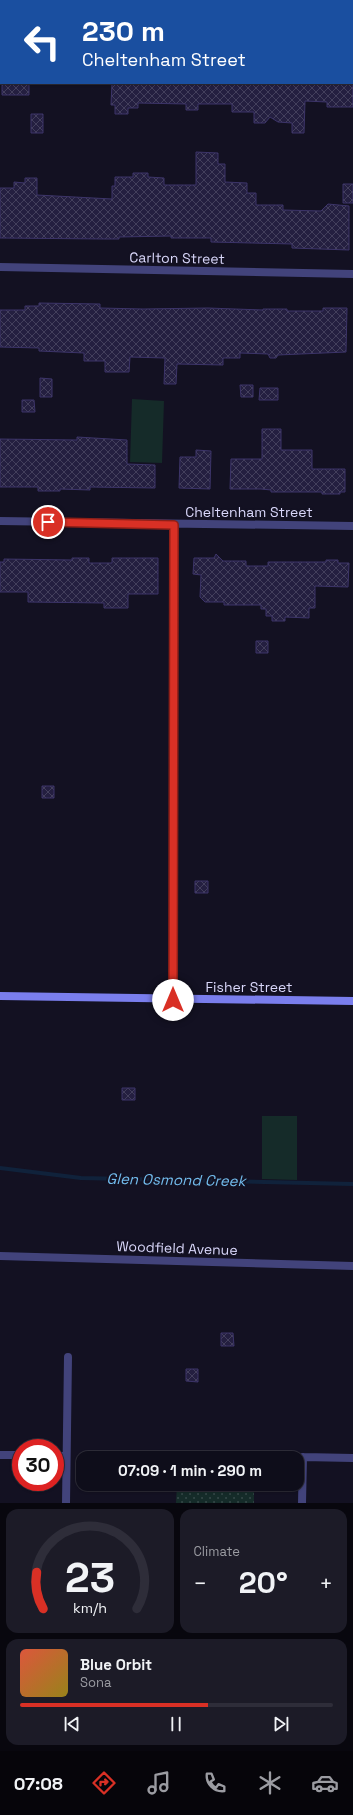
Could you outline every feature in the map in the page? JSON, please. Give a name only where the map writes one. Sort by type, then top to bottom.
[{"type":"street","name":"Carlton Street","points":[[0,267],[353,274]]},
{"type":"street","name":"Cheltenham Street","points":[[0,521],[174,525],[353,526]]},
{"type":"street","points":[[173,1000],[174,525]]},
{"type":"street","name":"Fisher Street","points":[[0,996],[173,1000],[353,1001]]},
{"type":"street","name":"Woodfield Avenue","points":[[0,1256],[353,1266]]},
{"type":"street","points":[[66,1503],[68,1357]]},
{"type":"street","points":[[0,1455],[12,1455]]},
{"type":"street","points":[[304,1458],[353,1458]]},
{"type":"street","points":[[301,1491],[302,1503]]},
{"type":"green space","points":[[132,399],[164,401],[162,463],[130,462]]},
{"type":"green space","points":[[262,1116],[297,1116],[297,1180],[262,1179]]},
{"type":"green space","points":[[177,1491],[254,1491],[254,1503],[176,1503]]},
{"type":"building","points":[[2,84],[29,84],[29,95],[2,95]]},
{"type":"building","points":[[112,84],[353,84],[353,107],[327,107],[327,102],[305,101],[304,133],[292,133],[292,123],[278,122],[270,117],[265,123],[254,123],[254,112],[232,112],[232,104],[198,104],[198,110],[186,110],[186,104],[138,103],[138,108],[128,108],[128,114],[115,114],[115,105],[111,105]]},
{"type":"building","points":[[31,114],[43,114],[43,133],[31,133]]},
{"type":"building","points":[[196,152],[218,153],[218,164],[225,164],[225,182],[247,183],[247,193],[256,193],[256,205],[283,205],[283,210],[321,211],[328,204],[349,206],[349,250],[292,248],[292,244],[211,242],[211,238],[171,238],[171,236],[119,237],[119,239],[0,238],[0,188],[14,188],[14,182],[25,183],[25,178],[37,178],[37,195],[112,199],[112,186],[115,186],[115,177],[133,177],[133,173],[148,173],[148,177],[164,178],[164,185],[196,185]]},
{"type":"building","points":[[343,184],[353,184],[353,203],[343,203]]},
{"type":"building","points":[[39,303],[100,304],[100,308],[143,309],[208,308],[323,311],[323,308],[347,308],[346,352],[278,355],[276,358],[270,358],[268,354],[240,353],[240,358],[223,358],[223,365],[177,364],[176,384],[164,384],[165,358],[130,357],[129,372],[105,372],[105,361],[84,361],[84,353],[39,351],[39,348],[0,347],[0,310],[25,310],[25,306],[39,306]]},
{"type":"building","points":[[40,378],[52,379],[52,397],[40,397]]},
{"type":"building","points":[[240,385],[253,385],[253,397],[241,397]]},
{"type":"building","points":[[260,388],[278,388],[278,400],[259,400]]},
{"type":"building","points":[[22,400],[34,400],[35,412],[22,412]]},
{"type":"building","points":[[262,429],[281,429],[281,450],[312,450],[312,469],[345,469],[345,492],[340,492],[340,494],[322,494],[322,492],[271,492],[271,490],[261,489],[230,489],[231,459],[262,459]]},
{"type":"building","points":[[77,437],[127,440],[127,464],[155,465],[155,488],[90,487],[90,490],[60,489],[60,491],[38,491],[38,487],[0,487],[0,439],[77,440]]},
{"type":"building","points":[[196,450],[211,451],[210,489],[179,488],[180,457],[196,457]]},
{"type":"building","points":[[216,554],[223,561],[246,561],[246,566],[268,566],[268,562],[326,562],[326,560],[338,560],[338,563],[349,563],[348,587],[315,586],[315,608],[309,608],[309,618],[285,617],[285,621],[272,621],[272,616],[266,616],[266,609],[261,609],[261,605],[224,605],[224,602],[205,602],[200,597],[201,575],[193,574],[194,558],[214,558]]},
{"type":"building","points":[[72,558],[89,558],[89,563],[112,563],[112,558],[158,558],[158,594],[128,594],[128,608],[104,608],[104,603],[28,602],[28,592],[0,592],[0,562],[4,562],[4,559],[72,560]]},
{"type":"building","points":[[256,641],[268,641],[268,653],[256,653]]},
{"type":"building","points":[[42,786],[54,786],[54,798],[42,798]]},
{"type":"building","points":[[195,881],[208,881],[208,893],[195,893]]},
{"type":"building","points":[[122,1088],[135,1088],[135,1100],[122,1100]]},
{"type":"building","points":[[221,1333],[233,1333],[234,1346],[221,1346]]},
{"type":"building","points":[[186,1369],[198,1369],[198,1382],[186,1381]]},
{"type":"waterway","name":"Glen Osmond Creek","points":[[0,1168],[81,1178],[353,1184]]},
{"type":"route","points":[[48,522],[174,525],[173,1000]]}]
